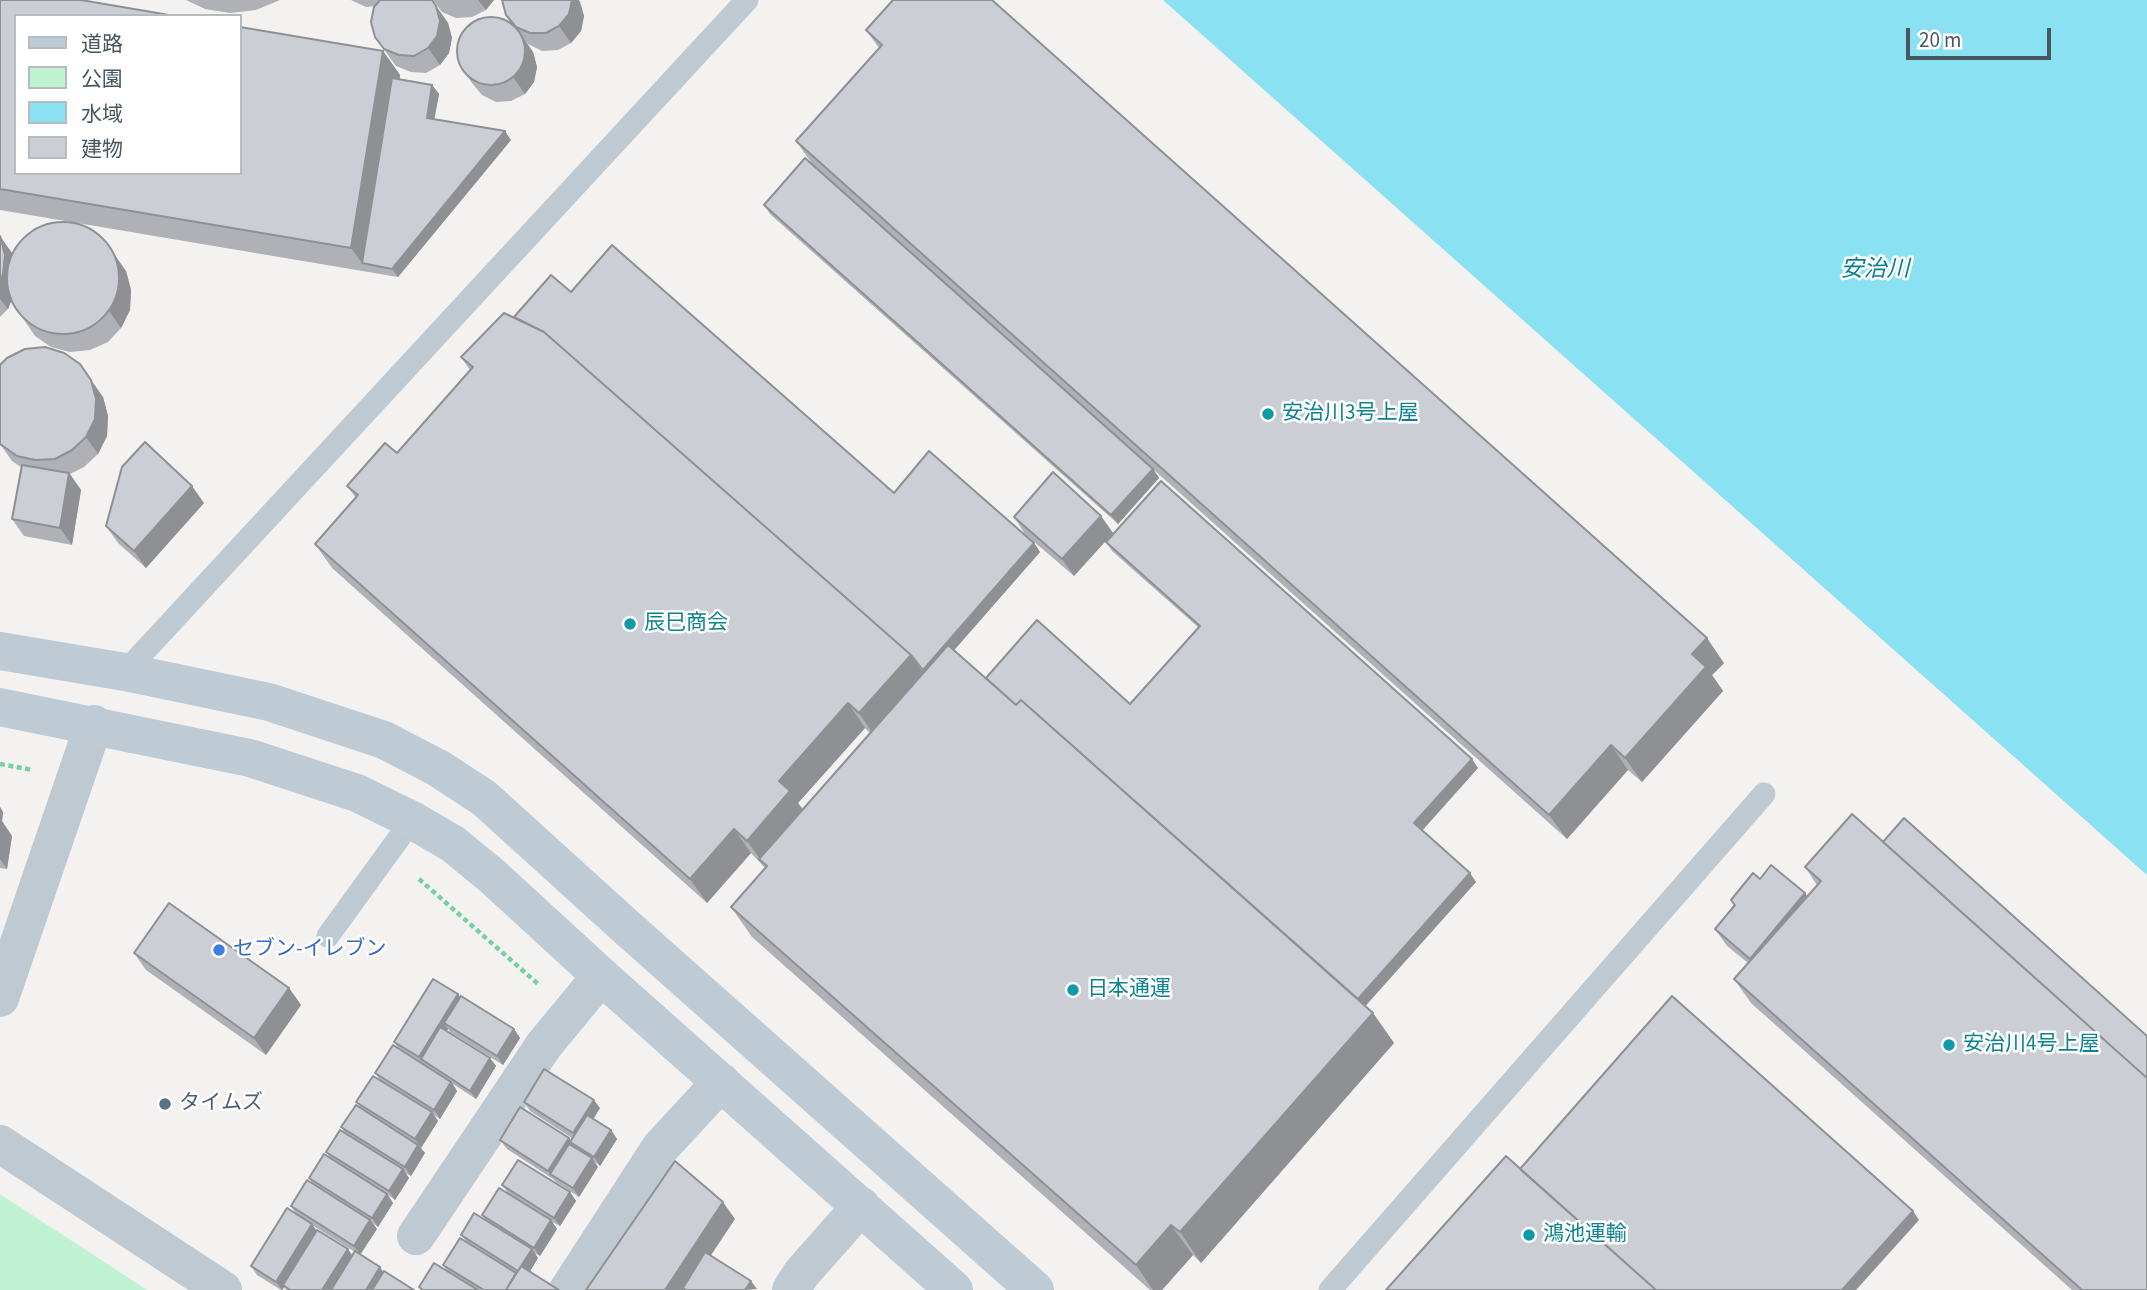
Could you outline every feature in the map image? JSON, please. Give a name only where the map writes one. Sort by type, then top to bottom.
[{"type":"street","points":[[0,651],[125,672],[269,702],[384,740],[438,768],[484,798],[624,926],[1035,1290]]},
{"type":"street","points":[[0,998],[94,724],[125,672]]},
{"type":"street","points":[[0,707],[94,724],[250,758],[357,793],[412,820],[453,845],[492,876],[954,1290]]},
{"type":"street","points":[[416,1236],[544,1045],[601,976]]},
{"type":"street","points":[[568,1290],[660,1148],[720,1082]]},
{"type":"street","points":[[0,1144],[223,1290]]},
{"type":"street","points":[[791,1290],[801,1274],[861,1206]]},
{"type":"lane","points":[[125,672],[747,0]]},
{"type":"lane","points":[[1330,1290],[1764,794]]},
{"type":"lane","points":[[328,936],[412,820]]},
{"type":"path","points":[[0,764],[38,771]]},
{"type":"path","points":[[413,873],[538,984]]},
{"type":"green space","points":[[0,1194],[147,1290],[0,1290]]},
{"type":"water","name":"安治川","points":[[1163,0],[2147,0],[2147,875]]},
{"type":"building","points":[[0,0],[81,0],[163,14],[14,14],[14,175],[242,175],[242,27],[383,51],[351,248],[0,189]]},
{"type":"building","points":[[380,0],[432,0],[440,21],[437,36],[428,48],[414,56],[399,55],[384,49],[375,37],[371,22],[374,7]]},
{"type":"building","points":[[502,0],[572,0],[569,14],[559,26],[546,33],[530,33],[516,27],[506,15]]},
{"type":"building","name":"安治川3号上屋","points":[[893,0],[992,0],[1707,638],[1692,654],[1706,667],[1625,758],[1611,745],[1549,815],[796,141],[882,45],[866,30]]},
{"type":"building","points":[[491,17],[504,20],[515,27],[522,38],[525,51],[522,64],[515,75],[504,82],[491,85],[478,82],[467,75],[460,64],[457,51],[460,38],[467,27],[478,20]]},
{"type":"building","points":[[392,78],[432,85],[427,118],[505,131],[392,269],[362,263]]},
{"type":"building","points":[[805,158],[1153,469],[1111,515],[764,205]]},
{"type":"building","points":[[63,222],[84,226],[103,238],[115,257],[119,278],[115,299],[103,318],[84,330],[63,334],[42,330],[23,318],[11,299],[7,278],[11,257],[23,238],[42,226]]},
{"type":"building","points":[[0,236],[5,255],[0,282]]},
{"type":"building","points":[[612,245],[894,493],[929,451],[1034,543],[923,670],[911,655],[544,332],[514,317],[551,275],[571,292]]},
{"type":"building","name":"辰巳商会","points":[[504,313],[544,332],[911,655],[859,713],[848,703],[779,781],[790,791],[747,841],[734,829],[690,879],[315,544],[358,495],[347,486],[385,443],[397,453],[473,367],[461,357]]},
{"type":"building","points":[[45,347],[64,353],[80,364],[91,380],[96,399],[95,419],[86,437],[72,450],[55,459],[35,460],[17,456],[0,444],[0,365],[7,358],[25,349]]},
{"type":"building","points":[[145,442],[192,486],[134,551],[106,526],[122,467]]},
{"type":"building","points":[[22,465],[69,473],[60,528],[12,519]]},
{"type":"building","points":[[1053,472],[1101,516],[1062,559],[1014,517]]},
{"type":"building","points":[[1161,481],[1472,759],[1414,823],[1470,873],[1358,999],[1021,700],[1016,705],[986,678],[1037,620],[1130,704],[1200,626],[1106,542]]},
{"type":"building","name":"日本通運","points":[[948,645],[1016,705],[1021,700],[1373,1013],[1180,1232],[1171,1225],[1136,1265],[731,907],[767,866],[759,859]]},
{"type":"building","name":"安治川4号上屋","points":[[1852,814],[2147,1078],[2147,1290],[2082,1290],[1734,979],[1821,881],[1805,867]]},
{"type":"building","points":[[1904,818],[2147,1036],[2147,1078],[1883,842]]},
{"type":"building","points":[[1771,865],[1805,893],[1750,959],[1715,929],[1735,905],[1731,900],[1753,873],[1760,879]]},
{"type":"building","points":[[169,903],[289,988],[254,1038],[134,953]]},
{"type":"building","points":[[433,979],[458,994],[419,1057],[394,1042]]},
{"type":"building","points":[[461,996],[514,1029],[497,1056],[444,1023]]},
{"type":"building","points":[[1672,996],[1913,1211],[1842,1290],[1656,1290],[1520,1169]]},
{"type":"building","points":[[440,1027],[490,1058],[470,1091],[421,1059]]},
{"type":"building","points":[[393,1045],[451,1082],[434,1110],[375,1073]]},
{"type":"building","points":[[544,1069],[594,1100],[573,1133],[524,1102]]},
{"type":"building","points":[[373,1076],[432,1112],[415,1139],[356,1102]]},
{"type":"building","points":[[356,1105],[418,1145],[405,1167],[341,1127]]},
{"type":"building","points":[[520,1107],[569,1138],[548,1171],[500,1140]]},
{"type":"building","points":[[587,1115],[611,1130],[594,1157],[570,1142]]},
{"type":"building","points":[[340,1130],[403,1169],[389,1191],[326,1152]]},
{"type":"building","points":[[569,1144],[592,1158],[573,1188],[550,1174]]},
{"type":"building","points":[[324,1154],[387,1194],[372,1218],[309,1178]]},
{"type":"building","name":"鴻池運輸","points":[[1506,1156],[1656,1290],[1386,1290]]},
{"type":"building","points":[[518,1160],[570,1192],[554,1218],[502,1185]]},
{"type":"building","points":[[675,1161],[723,1202],[665,1290],[586,1290]]},
{"type":"building","points":[[307,1180],[370,1220],[354,1246],[291,1206]]},
{"type":"building","points":[[499,1188],[551,1220],[534,1248],[482,1215]]},
{"type":"building","points":[[287,1208],[312,1224],[276,1282],[251,1266]]},
{"type":"building","points":[[474,1213],[532,1249],[518,1271],[461,1235]]},
{"type":"building","points":[[317,1230],[348,1249],[322,1290],[290,1290],[283,1285]]},
{"type":"building","points":[[460,1238],[516,1273],[506,1290],[484,1290],[443,1265]]},
{"type":"building","points":[[355,1251],[380,1267],[366,1290],[331,1290]]},
{"type":"building","points":[[705,1252],[751,1281],[745,1290],[683,1288]]},
{"type":"building","points":[[434,1263],[478,1290],[423,1290],[419,1287]]},
{"type":"building","points":[[521,1266],[559,1290],[506,1290]]},
{"type":"building","points":[[384,1271],[414,1290],[372,1290]]},
{"type":"place","name":"安治川3号上屋","points":[[1268,414]]},
{"type":"place","name":"辰巳商会","points":[[630,624]]},
{"type":"place","name":"セブン-イレブン","points":[[219,950]]},
{"type":"place","name":"日本通運","points":[[1073,990]]},
{"type":"place","name":"安治川4号上屋","points":[[1949,1045]]},
{"type":"place","name":"タイムズ","points":[[165,1104]]},
{"type":"place","name":"鴻池運輸","points":[[1529,1235]]}]
